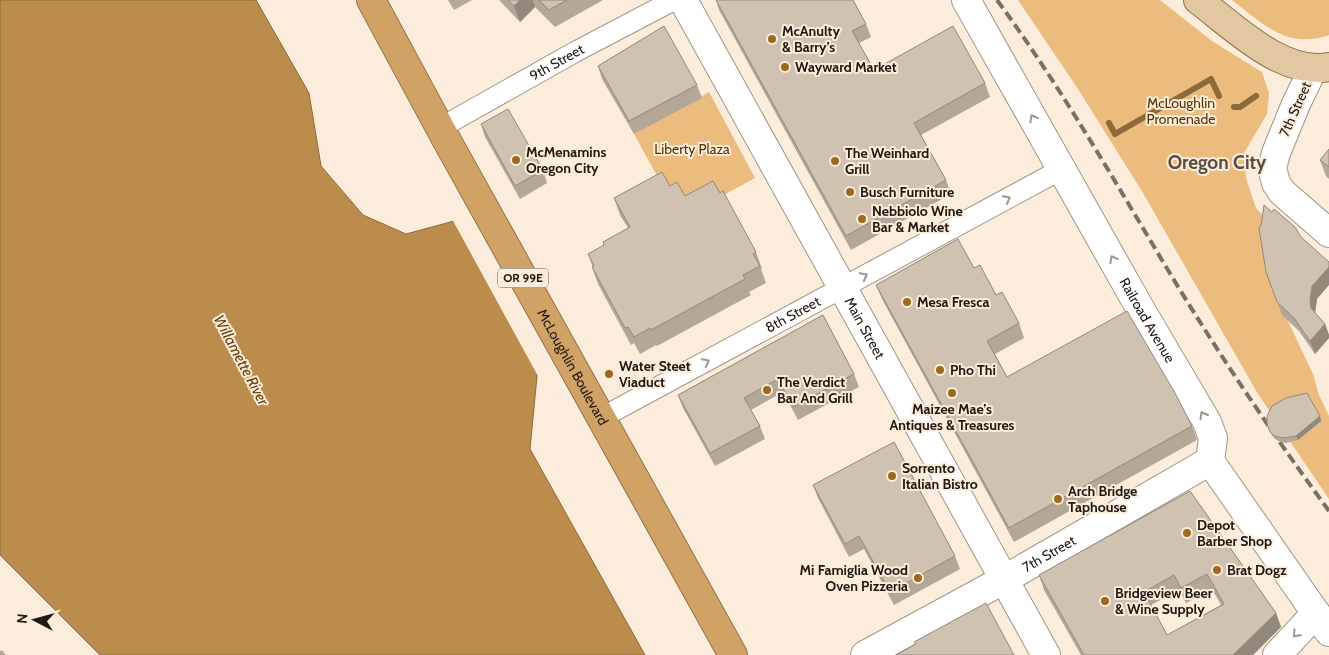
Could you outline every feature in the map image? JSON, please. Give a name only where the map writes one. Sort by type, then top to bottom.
[{"type":"highway","name":"McLoughlin Boulevard","points":[[371,0],[443,134],[733,655]]},
{"type":"main road","name":"Main Street","points":[[683,0],[1046,655]]},
{"type":"main road","name":"Railroad Avenue","points":[[966,0],[1141,310],[1207,422],[1213,438],[1210,461]]},
{"type":"main road","points":[[1198,0],[1256,45],[1291,63],[1321,68]]},
{"type":"main road","name":"7th Street","points":[[1321,68],[1296,104],[1274,161],[1273,174],[1282,192],[1329,232]]},
{"type":"main road","points":[[1210,461],[1322,622],[1277,655]]},
{"type":"main road","name":"7th Street","points":[[875,649],[1004,579],[1210,461]]},
{"type":"street","name":"9th Street","points":[[443,134],[575,52],[674,0]]},
{"type":"street","name":"8th Street","points":[[601,418],[1062,169]]},
{"type":"green space","name":"McLoughlin Promenade","points":[[1018,0],[1160,0],[1212,41],[1262,72],[1269,93],[1267,114],[1244,153],[1246,178],[1256,208],[1275,228],[1280,304],[1313,374],[1319,395],[1329,416],[1329,499],[1258,394],[1143,193],[1078,89]]},
{"type":"green space","points":[[1232,0],[1329,0],[1329,35],[1314,39],[1288,37],[1265,25]]},
{"type":"green space","name":"Liberty Plaza","points":[[709,92],[755,178],[691,213],[661,183],[634,134]]},
{"type":"water","name":"Willamette River","points":[[0,0],[256,0],[309,93],[321,166],[363,215],[406,234],[454,221],[538,366],[530,449],[645,655],[100,655],[0,555]]},
{"type":"pier","points":[[452,219],[456,220],[540,365],[539,378]]},
{"type":"building","points":[[508,0],[520,0],[514,6]]},
{"type":"building","points":[[539,0],[567,0],[549,10]]},
{"type":"building","points":[[716,0],[853,0],[866,24],[852,31],[874,70],[953,26],[985,83],[914,123],[946,180],[846,236]]},
{"type":"building","points":[[664,26],[697,85],[629,121],[598,66]]},
{"type":"building","name":"McMenamins Oregon City","points":[[508,109],[543,170],[515,186],[481,124]]},
{"type":"building","points":[[1329,149],[1329,167],[1320,160]]},
{"type":"building","points":[[662,172],[670,186],[677,182],[685,196],[713,181],[720,193],[723,191],[756,252],[753,254],[760,266],[743,275],[745,279],[651,330],[650,328],[634,337],[628,327],[625,328],[592,267],[594,266],[588,254],[604,245],[603,242],[630,227],[614,198]]},
{"type":"building","points":[[1264,205],[1272,212],[1274,209],[1295,227],[1301,237],[1329,262],[1329,267],[1312,286],[1311,308],[1325,324],[1310,341],[1294,318],[1277,302],[1266,272],[1259,228]]},
{"type":"building","points":[[958,239],[974,268],[980,265],[996,295],[1002,292],[1019,323],[987,341],[1007,377],[1127,311],[1192,426],[1009,528],[876,285]]},
{"type":"building","points":[[823,315],[854,374],[793,407],[778,379],[744,398],[760,426],[710,453],[678,395]]},
{"type":"building","points":[[1307,393],[1320,416],[1296,436],[1284,438],[1273,435],[1267,423],[1267,416],[1272,406],[1286,398]]},
{"type":"building","points":[[894,442],[955,556],[890,592],[859,536],[845,544],[813,485]]},
{"type":"building","points":[[1190,491],[1276,613],[1233,655],[1084,655],[1039,575]],"holes":[[[1207,574],[1224,604],[1167,635],[1144,592],[1174,575],[1181,588]]]},
{"type":"building","points":[[986,603],[1014,655],[896,655],[916,644],[914,642]]},
{"type":"waterway","points":[[1109,123],[1115,134],[1211,79],[1219,96]]},
{"type":"waterway","points":[[1234,107],[1240,107],[1256,96]]},
{"type":"railway","points":[[997,0],[1022,34],[1068,105],[1213,342],[1329,511]]},
{"type":"place","name":"McAnulty & Barry’s","points":[[772,39]]},
{"type":"place","name":"Wayward Market","points":[[785,67]]},
{"type":"place","name":"McMenamins Oregon City","points":[[516,160]]},
{"type":"place","name":"The Weinhard Grill","points":[[835,161]]},
{"type":"place","name":"Busch Furniture","points":[[850,192]]},
{"type":"place","name":"Nebbiolo Wine Bar & Market","points":[[862,219]]},
{"type":"place","name":"Mesa Fresca","points":[[907,302]]},
{"type":"place","name":"Pho Thi","points":[[940,370]]},
{"type":"place","name":"Water Steet Viaduct","points":[[609,374]]},
{"type":"place","name":"The Verdict Bar And Grill","points":[[767,390]]},
{"type":"place","name":"Maizee Mae’s Antiques & Treasures","points":[[952,393]]},
{"type":"place","name":"Sorrento Italian Bistro","points":[[892,476]]},
{"type":"place","name":"Arch Bridge Taphouse","points":[[1058,499]]},
{"type":"place","name":"Depot Barber Shop","points":[[1187,533]]},
{"type":"place","name":"Brat Dogz","points":[[1217,570]]},
{"type":"place","name":"Mi Famiglia Wood Oven Pizzeria","points":[[918,578]]},
{"type":"place","name":"Bridgeview Beer & Wine Supply","points":[[1105,601]]},
{"type":"district","name":"Oregon City","points":[[1217,162]]}]
